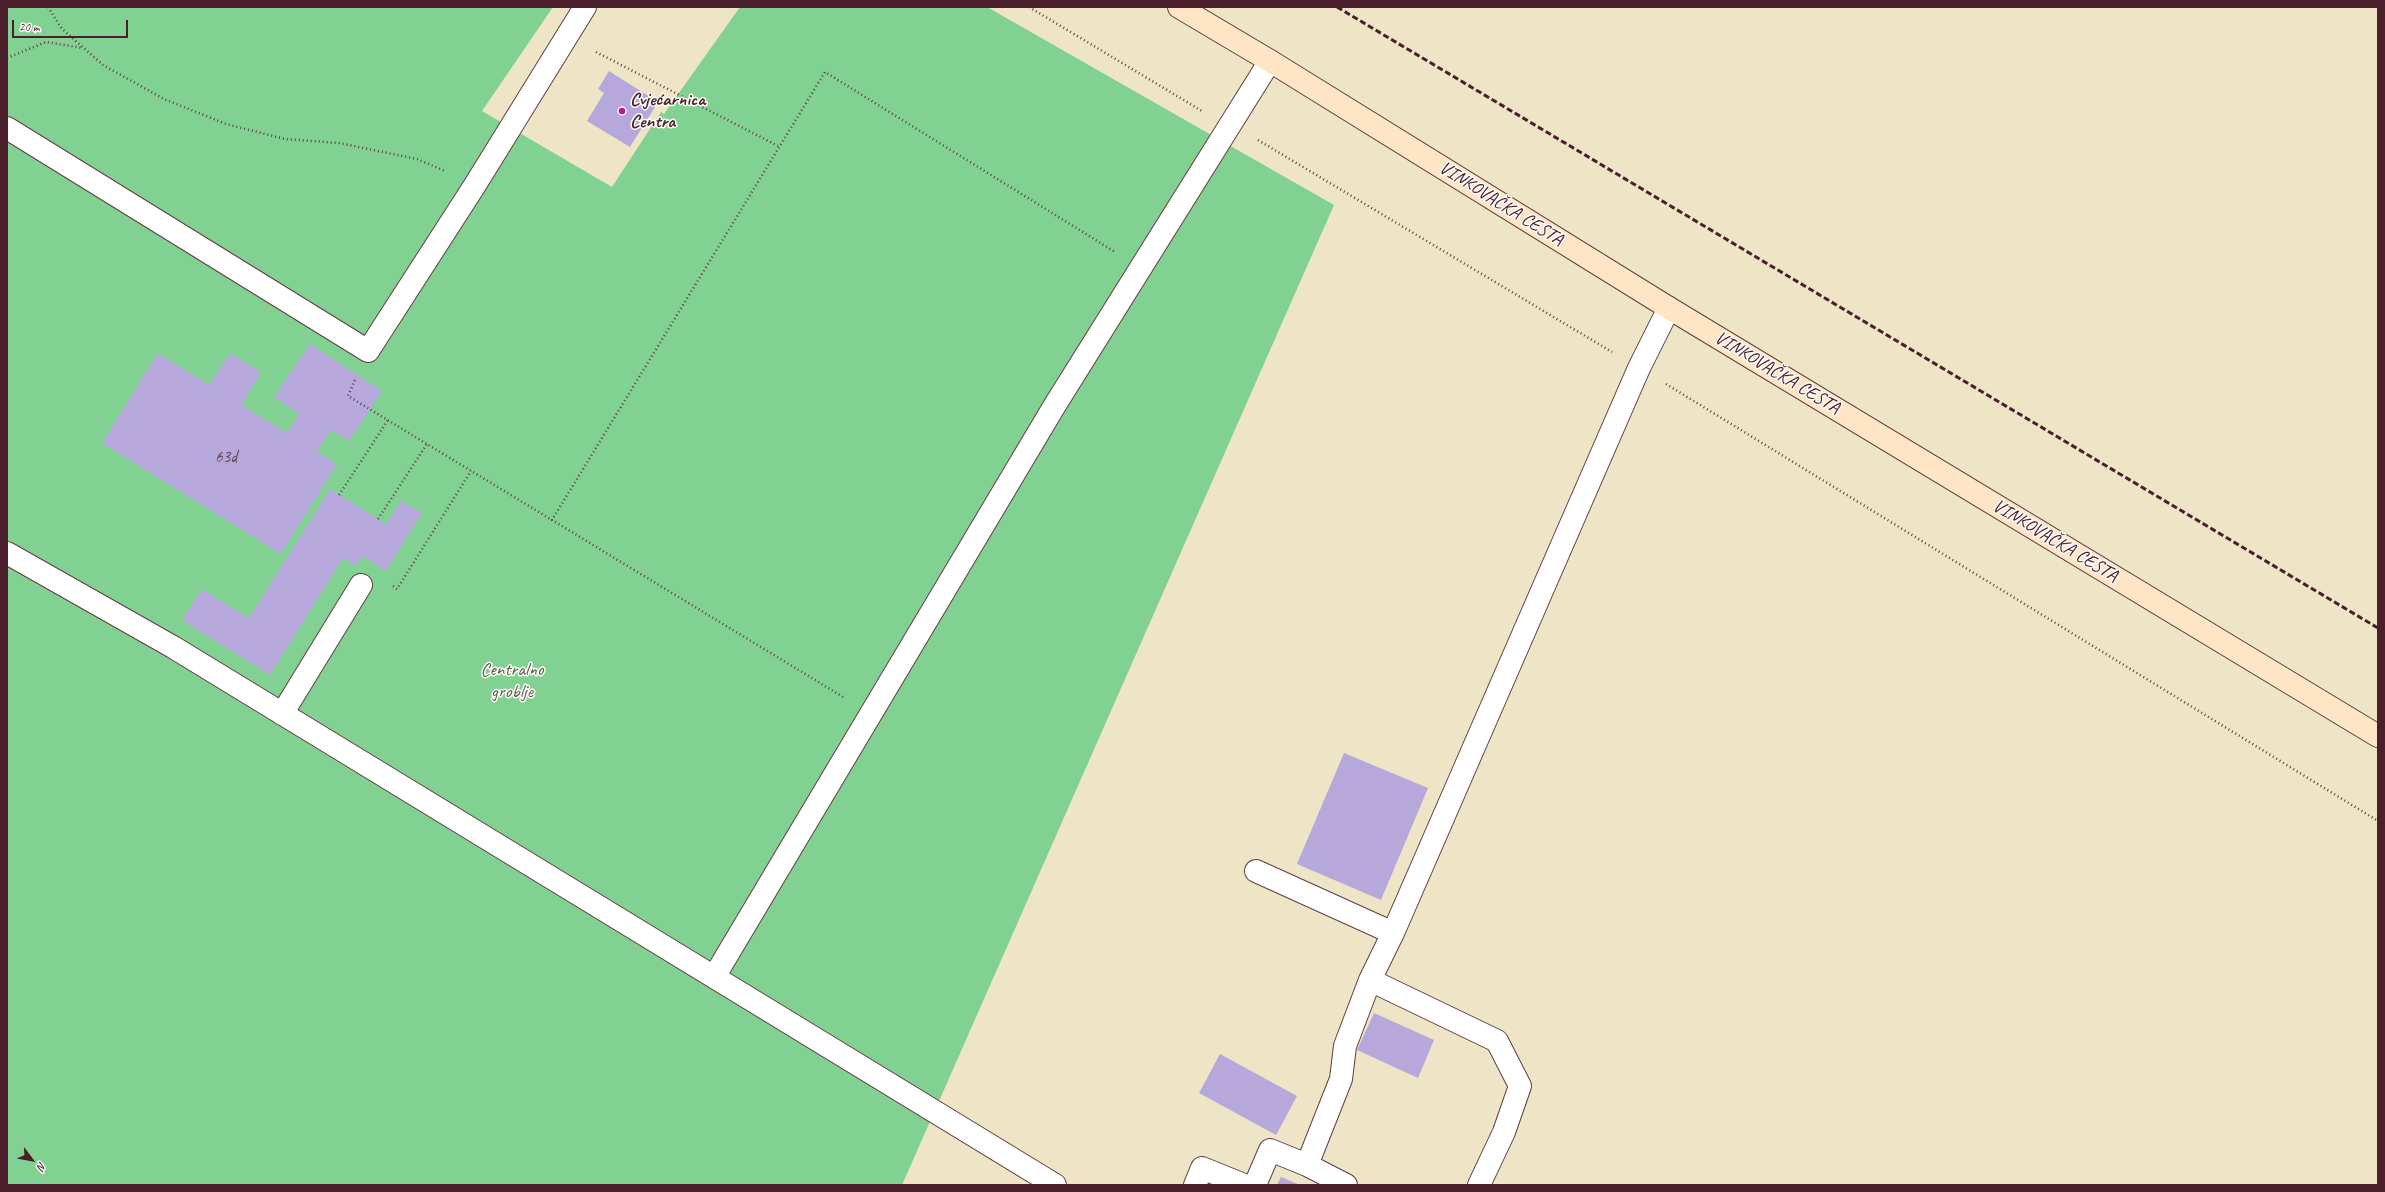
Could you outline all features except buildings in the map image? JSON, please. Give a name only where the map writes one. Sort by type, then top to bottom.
[{"type":"main road","name":"VINKOVAČKA CESTA","points":[[1179,7],[1270,61],[1669,308],[2378,736]]},
{"type":"lane","points":[[7,128],[368,351],[475,184],[585,7]]},
{"type":"lane","points":[[714,977],[1017,469],[1270,61]]},
{"type":"lane","points":[[1307,1165],[1341,1080],[1346,1046],[1370,980],[1393,933],[1639,368],[1669,308]]},
{"type":"lane","points":[[7,553],[173,647],[1055,1185]]},
{"type":"lane","points":[[282,714],[361,585]]},
{"type":"lane","points":[[1256,871],[1393,933]]},
{"type":"lane","points":[[1370,980],[1497,1041],[1520,1086],[1504,1132],[1479,1185]]},
{"type":"lane","points":[[1255,1185],[1270,1150],[1307,1165],[1346,1185]]},
{"type":"lane","points":[[1195,1185],[1202,1168],[1244,1185]]},
{"type":"path","points":[[48,7],[62,29],[102,65],[164,100],[226,124],[285,139],[339,143],[417,159],[475,184]]},
{"type":"path","points":[[1029,7],[1229,127],[1248,134],[1639,368],[2378,821]]},
{"type":"path","points":[[566,37],[778,146]]},
{"type":"path","points":[[7,58],[46,42],[83,48]]},
{"type":"path","points":[[552,520],[778,146],[825,72],[1141,268]]},
{"type":"path","points":[[368,351],[348,396],[850,701]]},
{"type":"path","points":[[339,495],[388,420]]},
{"type":"path","points":[[378,519],[427,444]]},
{"type":"path","points":[[361,585],[370,571],[397,589],[471,471]]},
{"type":"green space","name":"Centralno groblje","points":[[7,7],[553,7],[482,111],[612,187],[661,112],[664,114],[740,7],[987,7],[1334,205],[902,1185],[7,1185]]},
{"type":"railway","points":[[1337,7],[2378,628]]},
{"type":"place","name":"Cvjećarnica Centra","points":[[622,111]]}]
